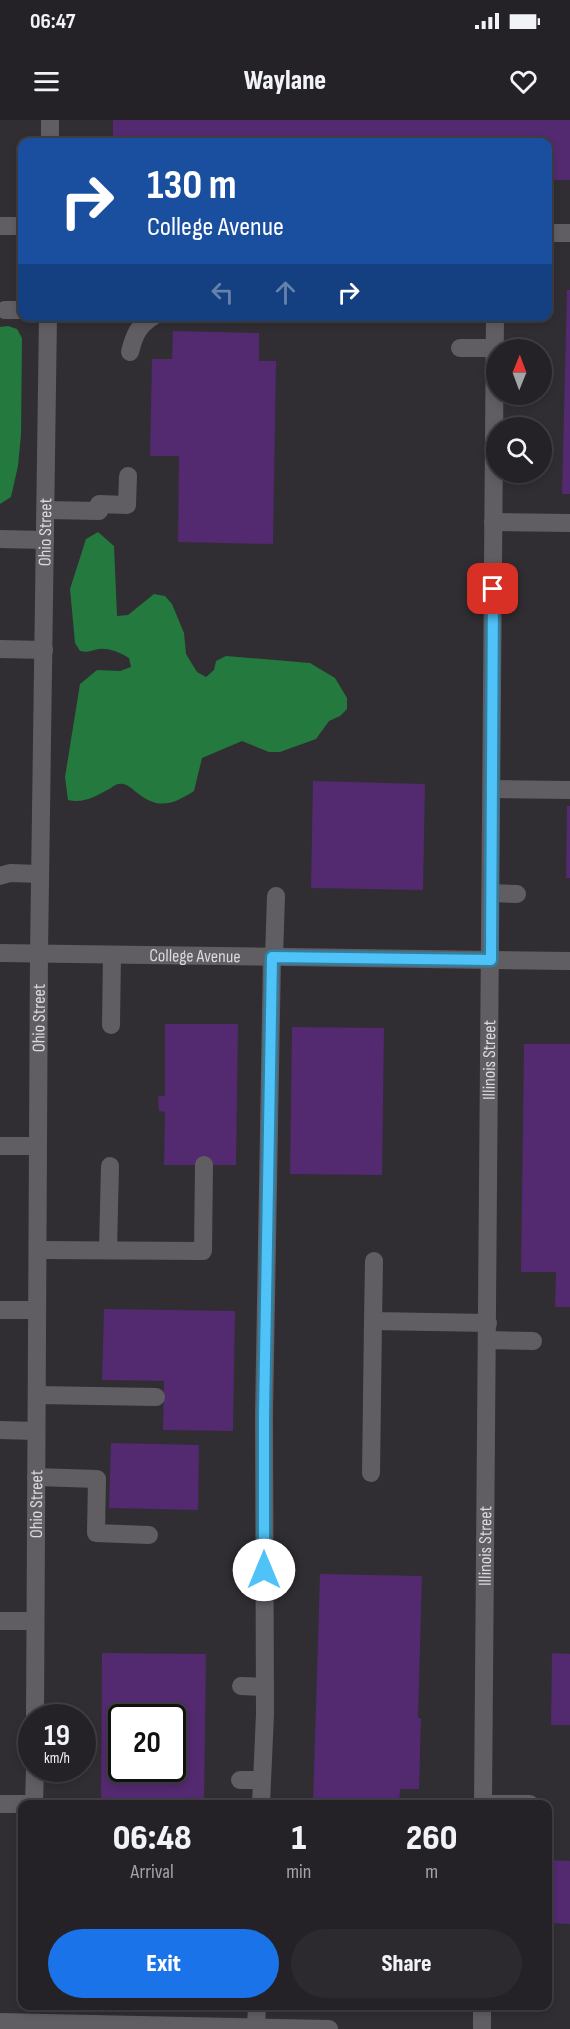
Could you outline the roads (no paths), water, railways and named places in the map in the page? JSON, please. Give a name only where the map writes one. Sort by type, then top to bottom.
[{"type":"street","points":[[50,120],[50,138]]},
{"type":"street","points":[[0,226],[18,226]]},
{"type":"street","points":[[552,233],[570,234]]},
{"type":"street","name":"Ohio Street","points":[[35,1704],[39,953],[48,321]]},
{"type":"street","points":[[130,352],[135,334],[146,321]]},
{"type":"street","name":"Illinois Street","points":[[494,339],[495,321]]},
{"type":"street","points":[[460,348],[486,348]]},
{"type":"street","name":"Illinois Street","points":[[483,1800],[494,405]]},
{"type":"street","points":[[46,510],[99,511],[99,504],[127,505],[128,476]]},
{"type":"street","points":[[493,522],[570,523]]},
{"type":"street","points":[[0,539],[45,540]]},
{"type":"street","points":[[0,649],[44,650]]},
{"type":"street","points":[[492,789],[570,790]]},
{"type":"street","points":[[0,876],[10,873],[40,874]]},
{"type":"street","points":[[491,893],[517,894]]},
{"type":"street","points":[[261,1800],[265,1687],[264,1415],[276,896]]},
{"type":"street","name":"College Avenue","points":[[0,953],[570,961]]},
{"type":"street","points":[[111,1025],[112,955]]},
{"type":"street","points":[[0,1146],[38,1146]]},
{"type":"street","points":[[38,1250],[203,1251],[204,1165]]},
{"type":"street","points":[[108,1250],[110,1166]]},
{"type":"street","points":[[370,1473],[374,1261]]},
{"type":"street","points":[[0,1310],[37,1310]]},
{"type":"street","points":[[373,1321],[487,1332],[533,1341]]},
{"type":"street","points":[[37,1395],[156,1397]]},
{"type":"street","points":[[0,1430],[36,1431]]},
{"type":"street","points":[[36,1477],[97,1479],[96,1533],[149,1535]]},
{"type":"street","points":[[0,1621],[35,1621]]},
{"type":"street","points":[[241,1686],[265,1687]]},
{"type":"street","points":[[240,1780],[262,1780]]},
{"type":"street","points":[[34,1782],[34,1800]]},
{"type":"street","points":[[0,1804],[18,1804]]},
{"type":"street","points":[[256,2027],[257,2010]]},
{"type":"street","points":[[482,2010],[482,2029]]},
{"type":"street","points":[[0,2022],[33,2019],[210,2028],[329,2029]]}]
